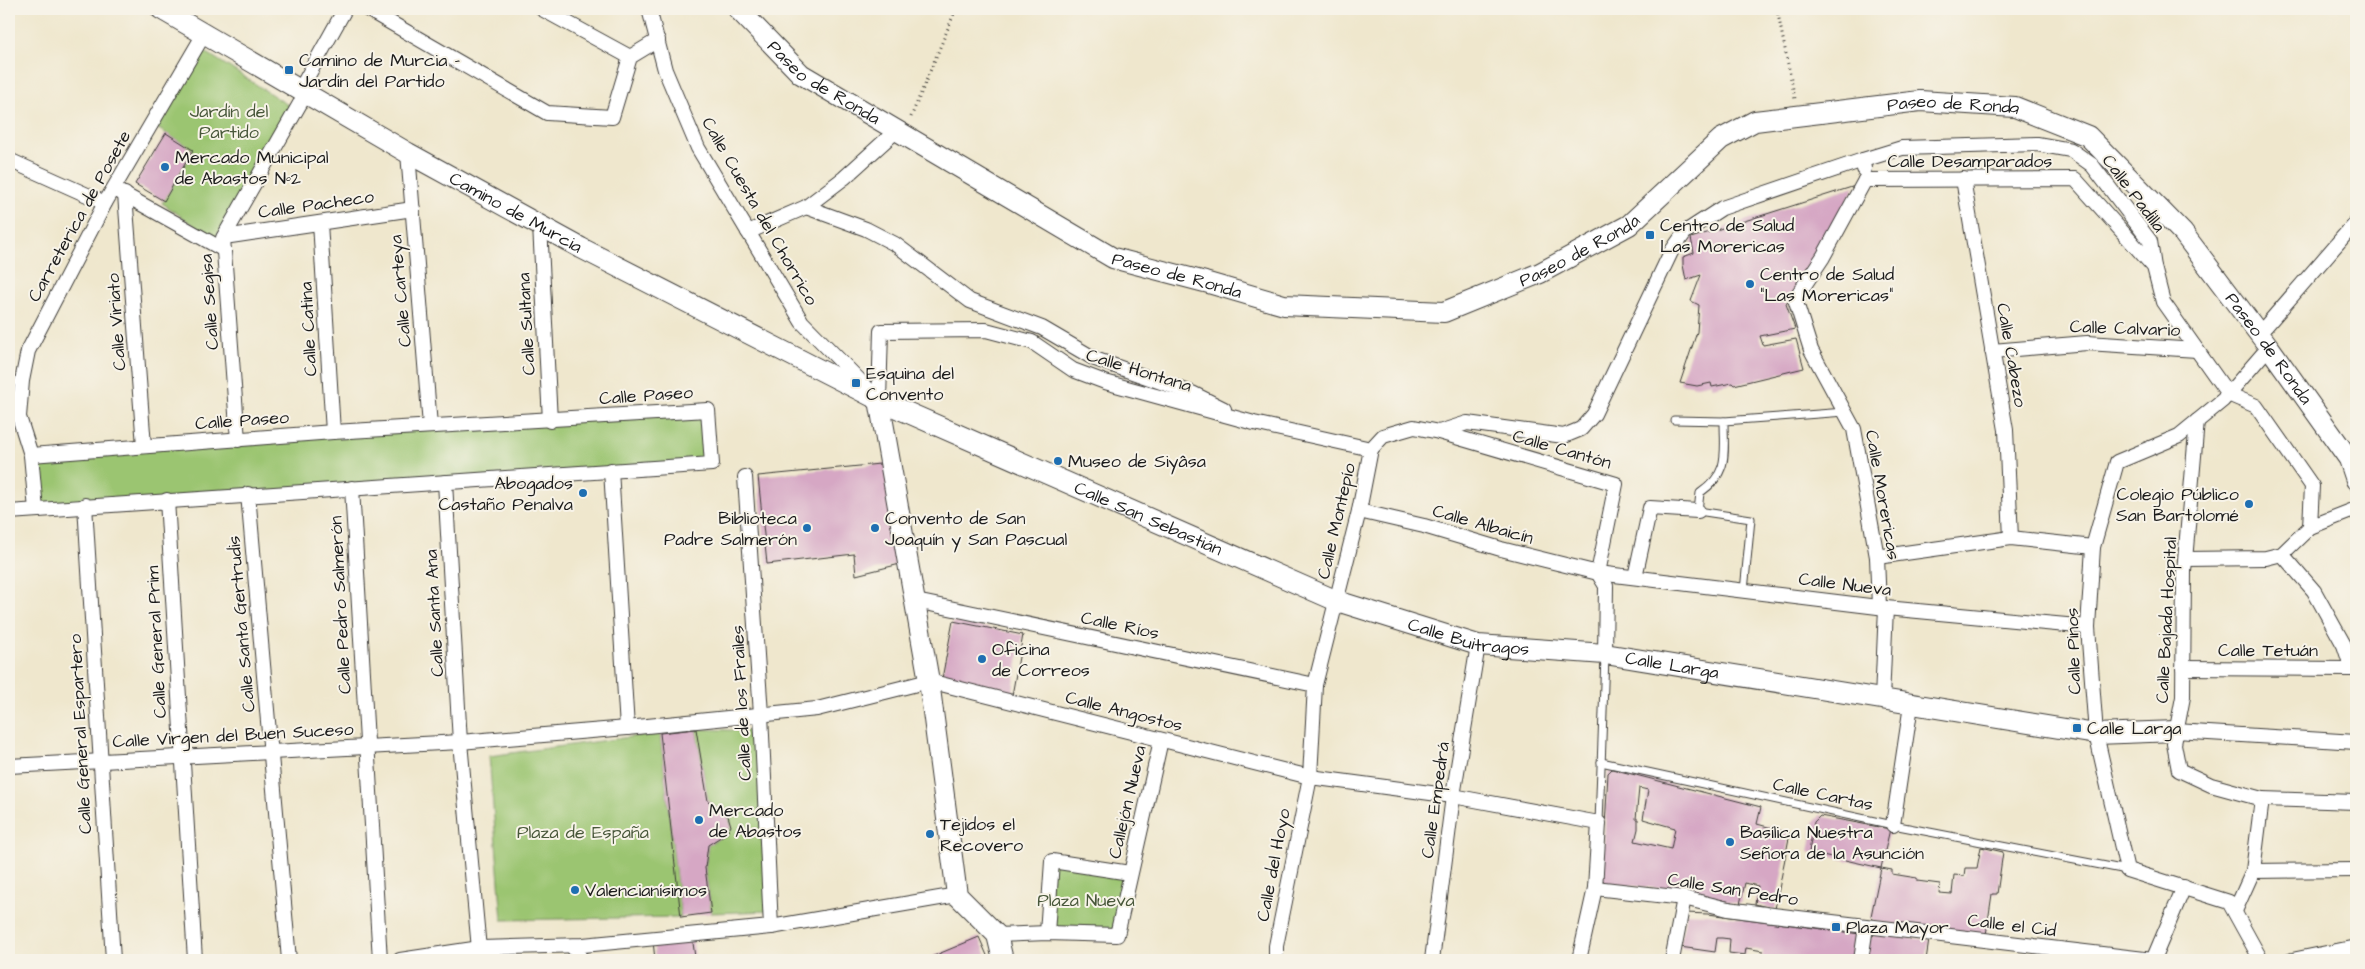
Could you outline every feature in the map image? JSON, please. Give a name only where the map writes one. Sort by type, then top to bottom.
[{"type":"main road","name":"Camino de Murcia","points":[[161,9],[408,153],[581,248],[879,400]]},
{"type":"main road","name":"Paseo de Ronda","points":[[738,9],[801,74],[1113,258],[1284,305],[1444,312],[1540,273],[1629,225],[1721,139],[1755,121],[1920,101],[2015,107],[2088,136],[2182,233],[2264,340],[2349,459],[2356,480]]},
{"type":"main road","points":[[879,400],[929,681],[957,894],[997,935],[1004,960]]},
{"type":"main road","name":"Calle San Sebastián","points":[[879,400],[1337,601]]},
{"type":"main road","name":"Calle Buitragos","points":[[1337,601],[1478,645],[1605,654]]},
{"type":"main road","name":"Calle Larga","points":[[1605,654],[2096,734],[2176,731]]},
{"type":"street","name":"Calle Segisa","points":[[238,440],[224,244],[344,9]]},
{"type":"street","points":[[367,9],[547,113],[612,118],[630,57],[658,40]]},
{"type":"street","points":[[542,9],[630,57]]},
{"type":"street","name":"Calle Cuesta del Chorrico","points":[[648,11],[658,40],[665,70],[698,148],[802,322],[879,400]]},
{"type":"street","name":"Carreterica de Posete","points":[[31,455],[14,417],[28,351],[105,203],[119,191],[204,34]]},
{"type":"street","points":[[748,232],[806,206],[844,178],[900,132]]},
{"type":"street","name":"Calle Padilla","points":[[1439,432],[1467,423],[1564,436],[1581,429],[1594,414],[1671,252],[1685,232],[1722,208],[1902,148],[2037,144],[2071,150],[2092,166],[2150,241],[2154,266]]},
{"type":"street","name":"Calle Carteya","points":[[408,153],[430,426]]},
{"type":"street","points":[[9,160],[105,203]]},
{"type":"street","points":[[1863,160],[1865,180]]},
{"type":"street","name":"Calle Cabezo","points":[[1963,179],[2006,430],[2012,538]]},
{"type":"street","name":"Calle Desamparados","points":[[1865,180],[2075,179]]},
{"type":"street","name":"Calle Calvario","points":[[2075,179],[2154,266],[2163,302],[2228,394]]},
{"type":"street","name":"Calle Morericas","points":[[1865,180],[1823,257],[1795,299],[1811,350],[1854,429],[1877,557],[1883,608],[1882,700]]},
{"type":"street","points":[[119,191],[224,244]]},
{"type":"street","name":"Calle Viriato","points":[[119,191],[144,446]]},
{"type":"street","points":[[806,206],[866,229],[895,244],[970,300],[1042,328],[1096,359],[1192,393],[1254,423]]},
{"type":"street","name":"Calle Pacheco","points":[[224,244],[320,222],[413,209]]},
{"type":"street","name":"Calle Catina","points":[[320,222],[333,432]]},
{"type":"street","points":[[2198,421],[2228,394],[2264,340],[2356,222]]},
{"type":"street","name":"Calle Sultana","points":[[540,225],[550,421]]},
{"type":"street","name":"Calle Hontana","points":[[879,400],[881,331],[986,330],[1032,342],[1073,370],[1105,382],[1254,423],[1371,449]]},
{"type":"street","name":"Calle Calvario","points":[[1992,351],[2087,343],[2197,350]]},
{"type":"street","points":[[2228,394],[2256,406],[2312,486],[2310,527]]},
{"type":"street","name":"Calle Paseo","points":[[9,512],[85,505],[712,464],[708,410],[550,421],[333,432],[31,455]]},
{"type":"street","name":"Calle Pinos","points":[[2127,870],[2096,734],[2088,627],[2093,547],[2117,462],[2179,436],[2198,421]]},
{"type":"street","name":"Calle Bajada Hospital","points":[[2198,421],[2184,572],[2182,697],[2174,744],[2179,770],[2211,785],[2262,799]]},
{"type":"street","points":[[1371,449],[1384,436],[1414,427],[1439,432]]},
{"type":"street","name":"Calle Cantón","points":[[1439,432],[1616,484],[1598,573]]},
{"type":"street","name":"Calle Montepío","points":[[1315,685],[1359,511],[1371,449]]},
{"type":"street","points":[[31,455],[36,510]]},
{"type":"street","points":[[610,470],[627,728]]},
{"type":"street","name":"Calle de los Frailes","points":[[745,477],[761,714],[771,927]]},
{"type":"street","name":"Calle Santa Ana","points":[[445,482],[460,742]]},
{"type":"street","name":"Calle Pedro Salmerón","points":[[352,488],[380,960]]},
{"type":"street","name":"Calle Santa Gertrudis","points":[[248,494],[289,960]]},
{"type":"street","name":"Calle General Prim","points":[[166,500],[195,960]]},
{"type":"street","name":"Calle General Espartero","points":[[85,505],[113,960]]},
{"type":"street","points":[[1635,577],[1650,508],[1698,511]]},
{"type":"street","points":[[2186,559],[2266,558],[2282,554],[2310,527],[2356,509]]},
{"type":"street","name":"Calle Albaicín","points":[[1359,511],[1424,526],[1501,549],[1598,573]]},
{"type":"street","points":[[1877,557],[2012,538],[2093,547]]},
{"type":"street","name":"Calle Tetuán","points":[[2183,668],[2352,669],[2344,645],[2314,591],[2282,554]]},
{"type":"street","points":[[1598,573],[1606,586],[1605,654]]},
{"type":"street","name":"Calle Nueva","points":[[1598,573],[1883,608],[2088,627]]},
{"type":"street","name":"Calle Ríos","points":[[916,601],[1315,685]]},
{"type":"street","name":"Calle Empedrá","points":[[1432,960],[1453,796],[1478,645]]},
{"type":"street","points":[[480,954],[460,742],[817,709],[929,681]]},
{"type":"street","name":"Calle Angostos","points":[[929,681],[1310,778],[1453,796],[1599,824]]},
{"type":"street","name":"Calle del Hoyo","points":[[1276,960],[1276,946],[1310,778],[1315,685]]},
{"type":"street","points":[[1893,825],[1911,705]]},
{"type":"street","points":[[2176,731],[2356,742]]},
{"type":"street","name":"Callejón Nueva","points":[[1047,933],[1117,934],[1161,740]]},
{"type":"street","name":"Calle Virgen del Buen Suceso","points":[[9,766],[460,742]]},
{"type":"street","points":[[2235,911],[2253,871],[2262,799],[2356,802]]},
{"type":"street","points":[[1579,960],[1595,888],[1599,824]]},
{"type":"street","points":[[997,935],[1047,933],[1052,861],[1130,873]]},
{"type":"street","points":[[2127,870],[2230,902],[2261,960]]},
{"type":"street","points":[[2253,871],[2356,870]]},
{"type":"street","points":[[2153,960],[2184,887]]},
{"type":"street","name":"Calle San Pedro","points":[[1595,888],[1684,898],[1728,909],[1866,927]]},
{"type":"street","points":[[400,960],[771,927],[957,894]]},
{"type":"street","points":[[1672,960],[1684,898]]},
{"type":"street","points":[[1861,960],[1866,927]]},
{"type":"street","name":"Calle el Cid","points":[[1866,927],[2153,960]]},
{"type":"street","points":[[572,946],[582,960]]},
{"type":"street","points":[[2292,960],[2356,947]]},
{"type":"lane","points":[[1674,420],[1724,421],[1845,412]]},
{"type":"lane","points":[[1724,421],[1724,460],[1715,482],[1700,493],[1698,511],[1751,519],[1744,591]]},
{"type":"lane","points":[[1599,824],[1605,654]]},
{"type":"lane","name":"Calle Cartas","points":[[1601,762],[1893,825],[2127,870]]},
{"type":"path","points":[[900,132],[956,9]]},
{"type":"path","points":[[1777,9],[1799,117]]},
{"type":"green space","name":"Jardín del Partido","points":[[201,49],[291,107],[215,240],[162,203],[193,150],[157,128]]},
{"type":"green space","points":[[708,410],[712,464],[36,510],[31,455]]},
{"type":"green space","points":[[696,729],[756,731],[771,911],[711,913],[705,868],[708,845],[727,833],[731,825],[728,816],[708,801]]},
{"type":"green space","name":"Plaza de España","points":[[660,733],[681,917],[502,920],[489,756]]},
{"type":"green space","name":"Plaza Nueva","points":[[1052,861],[1130,873],[1117,935],[1047,933]]},
{"type":"building","name":"Mercado Municipal de Abastos Nº2","points":[[166,133],[193,150],[164,201],[135,184]]},
{"type":"building","name":"Centro de Salud \"Las Morericas\"","points":[[1855,186],[1819,263],[1786,304],[1795,329],[1760,336],[1763,345],[1796,339],[1804,368],[1734,385],[1732,383],[1712,387],[1711,383],[1697,386],[1680,383],[1697,332],[1699,305],[1691,301],[1701,275],[1686,280],[1683,265],[1683,257],[1694,253],[1691,238]]},
{"type":"building","name":"Biblioteca Padre Salmerón","points":[[890,463],[904,563],[856,575],[854,554],[767,564],[758,476]]},
{"type":"building","name":"Oficina de Correos","points":[[953,621],[1023,635],[1011,701],[941,684]]},
{"type":"building","name":"Mercado de Abastos","points":[[696,729],[708,801],[728,816],[731,826],[727,833],[708,845],[705,868],[711,913],[681,917],[660,733]]},
{"type":"building","name":"Basílica Nuestra Señora de la Asunción","points":[[1612,769],[1761,807],[1757,824],[1790,833],[1775,909],[1755,904],[1758,886],[1745,883],[1740,904],[1677,890],[1605,883],[1602,879],[1608,773]],"holes":[[[1639,788],[1648,790],[1643,819],[1675,828],[1671,849],[1635,841],[1638,829],[1638,819],[1636,819]]]},
{"type":"building","points":[[1820,816],[1890,829],[1881,868],[1809,852],[1814,822]]},
{"type":"building","points":[[1981,847],[2003,852],[1997,894],[1992,894],[1986,935],[1875,922],[1871,916],[1881,868],[1892,870],[1892,874],[1917,878],[1917,881],[1940,884],[1939,893],[1952,894],[1954,875],[1964,876],[1965,868],[1977,868]]},
{"type":"building","points":[[1686,913],[1708,914],[1860,934],[1855,960],[1762,960],[1763,951],[1746,948],[1745,955],[1729,953],[1730,939],[1722,938],[1717,938],[1715,952],[1680,947]]},
{"type":"building","points":[[1875,934],[1929,940],[1926,960],[1866,960],[1869,939]]},
{"type":"building","points":[[692,936],[695,957],[704,956],[704,960],[655,960],[653,941]]},
{"type":"building","points":[[979,937],[989,960],[924,960]]},
{"type":"place","name":"Camino de Murcia - Jardín del Partido","points":[[289,70]]},
{"type":"place","name":"Mercado Municipal de Abastos Nº2","points":[[165,167]]},
{"type":"place","name":"Centro de Salud Las Morericas","points":[[1650,235]]},
{"type":"place","name":"Centro de Salud \"Las Morericas\"","points":[[1750,284]]},
{"type":"place","name":"Esquina del Convento","points":[[856,383]]},
{"type":"place","name":"Museo de Siyâsa","points":[[1058,461]]},
{"type":"place","name":"Abogados Castaño Penalva","points":[[583,493]]},
{"type":"place","name":"Colegio Público San Bartolomé","points":[[2249,504]]},
{"type":"place","name":"Biblioteca Padre Salmerón","points":[[807,528]]},
{"type":"place","name":"Convento de San Joaquín y San Pascual","points":[[875,528]]},
{"type":"place","name":"Oficina de Correos","points":[[982,659]]},
{"type":"place","name":"Calle Larga","points":[[2077,728]]},
{"type":"place","name":"Mercado de Abastos","points":[[699,820]]},
{"type":"place","name":"Tejidos el Recovero","points":[[930,834]]},
{"type":"place","name":"Basílica Nuestra Señora de la Asunción","points":[[1730,842]]},
{"type":"place","name":"Valencianísimos","points":[[575,890]]},
{"type":"place","name":"Plaza Mayor","points":[[1836,927]]}]
